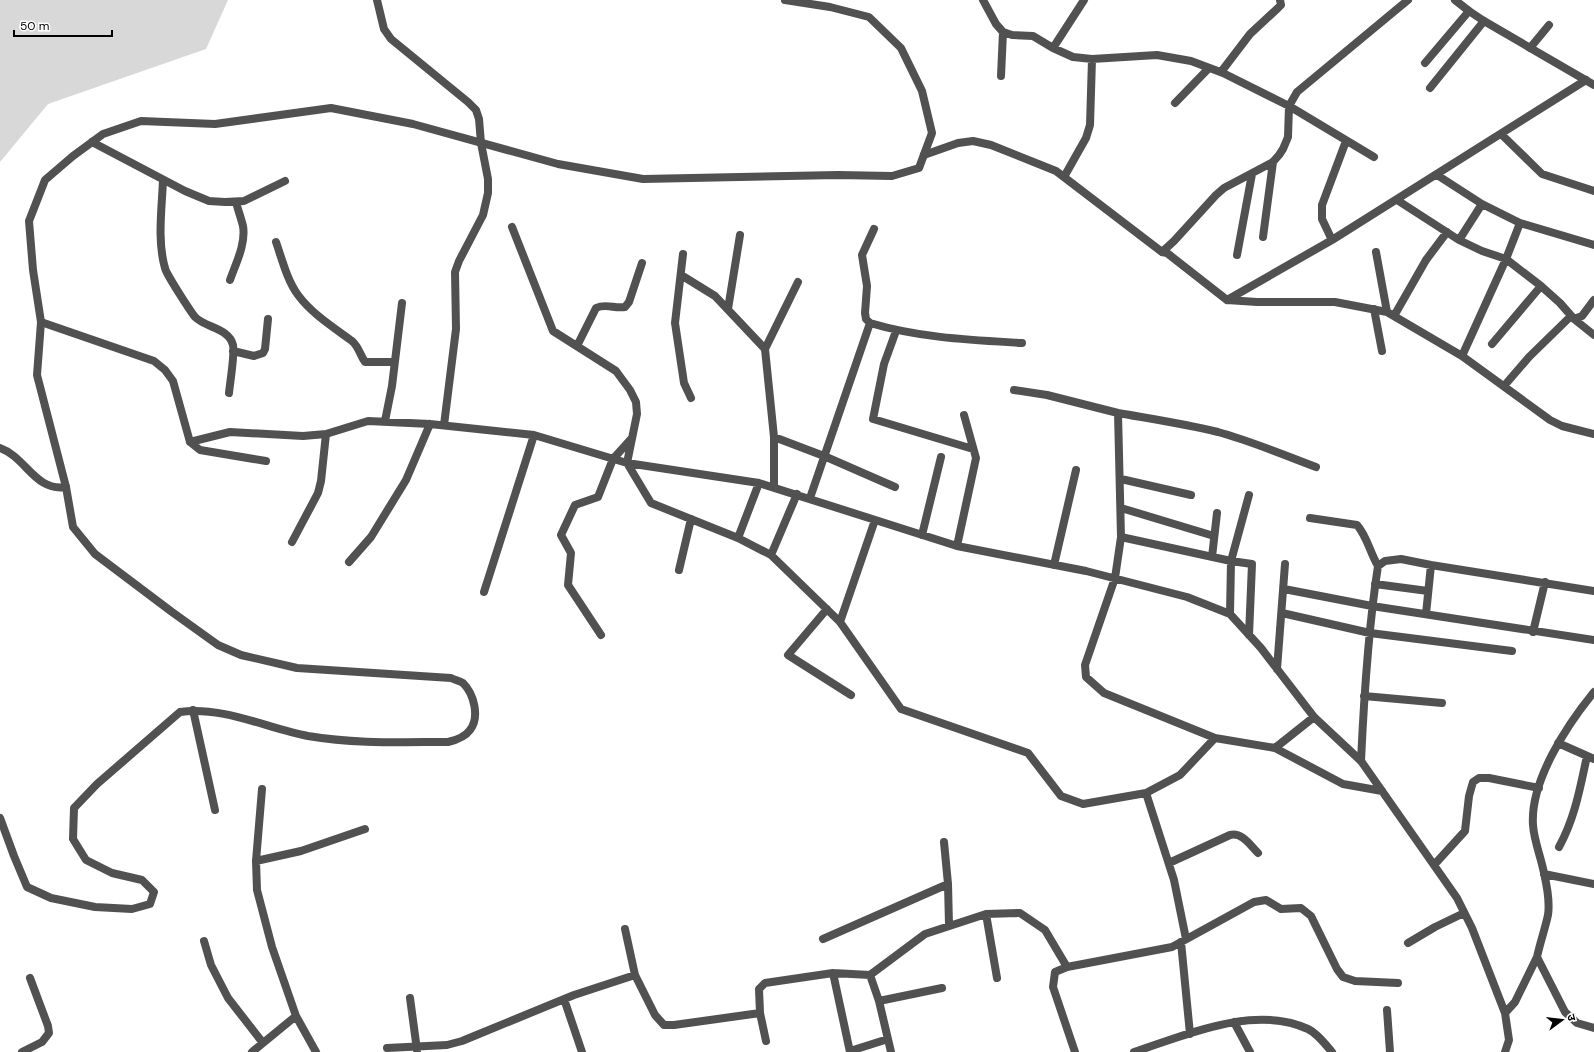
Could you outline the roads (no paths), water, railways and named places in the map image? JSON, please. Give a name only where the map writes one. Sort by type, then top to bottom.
[{"type":"street","points":[[377,0],[384,29],[391,39],[476,110],[479,119],[481,143],[488,179],[488,192],[483,215],[459,261],[455,272],[456,329],[444,425]]},
{"type":"street","points":[[0,818],[27,887],[51,898],[95,908],[132,909],[150,904],[154,892],[142,880],[112,873],[86,860],[73,838],[74,808],[97,784],[180,712],[193,710],[225,715],[307,736],[367,743],[448,742],[459,739],[469,732],[473,725],[474,716],[474,701],[470,693],[462,683],[451,678],[297,668],[241,655],[218,645],[198,632],[95,554],[73,527],[66,487],[37,375],[42,322],[33,270],[29,221],[45,180],[73,156],[103,134],[141,121],[215,124],[331,108],[413,124],[558,164],[643,178],[838,175],[892,176],[919,168],[932,133],[922,91],[901,48],[868,17],[830,7],[785,0]]},
{"type":"street","points":[[983,0],[996,24],[1003,32],[1012,35],[1034,36],[1073,58],[1092,59],[1157,55],[1191,61],[1221,72],[1289,106],[1374,157]]},
{"type":"street","points":[[1053,48],[1084,0]]},
{"type":"street","points":[[1221,72],[1250,34],[1278,8],[1280,5],[1280,0]]},
{"type":"street","points":[[1162,252],[1224,188],[1273,162],[1283,149],[1288,137],[1289,106],[1297,92],[1408,0]]},
{"type":"street","points":[[1455,0],[1484,21],[1594,85]]},
{"type":"street","points":[[1424,63],[1469,11]]},
{"type":"street","points":[[1430,88],[1484,21]]},
{"type":"street","points":[[1530,48],[1549,25]]},
{"type":"street","points":[[1001,76],[1003,32]]},
{"type":"street","points":[[1064,177],[1086,138],[1090,126],[1092,59]]},
{"type":"street","points":[[1175,102],[1209,68]]},
{"type":"street","points":[[1227,300],[1332,240],[1586,80]]},
{"type":"street","points":[[1501,134],[1542,174],[1594,191]]},
{"type":"street","points":[[924,155],[958,142],[973,141],[1005,150],[1056,171],[1162,252],[1167,253],[1227,300],[1257,302],[1336,302],[1374,309],[1390,314],[1462,356],[1550,420],[1562,426],[1593,432]]},
{"type":"street","points":[[1332,240],[1322,219],[1322,205],[1346,141]]},
{"type":"street","points":[[92,142],[163,180],[209,201],[244,201],[285,181]]},
{"type":"street","points":[[1263,237],[1273,162]]},
{"type":"street","points":[[1237,255],[1252,174]]},
{"type":"street","points":[[1437,174],[1482,204],[1520,223],[1594,245]]},
{"type":"street","points":[[163,180],[161,248],[165,269],[195,317],[224,333],[230,338],[234,345],[229,393]]},
{"type":"street","points":[[1397,200],[1459,240],[1482,251],[1506,259],[1541,286],[1572,318],[1594,335]]},
{"type":"street","points":[[230,280],[240,254],[243,238],[243,227],[236,202]]},
{"type":"street","points":[[1459,240],[1482,204]]},
{"type":"street","points":[[1462,356],[1506,259],[1520,223]]},
{"type":"street","points":[[512,227],[553,331],[616,371],[630,390],[636,402],[637,414],[627,464],[651,503],[738,538],[771,555],[840,622],[901,709],[1028,753],[1061,796],[1083,804],[1146,794],[1180,775],[1215,738]]},
{"type":"street","points":[[874,229],[862,255],[867,286],[865,313],[866,319],[870,323],[896,331],[950,338],[1022,343]]},
{"type":"street","points":[[1390,314],[1426,260],[1447,232]]},
{"type":"street","points":[[728,309],[740,235]]},
{"type":"street","points":[[276,242],[291,283],[298,296],[315,314],[357,345],[361,357],[365,362],[394,362]]},
{"type":"street","points":[[1376,252],[1390,314]]},
{"type":"street","points":[[684,254],[675,323],[684,383],[691,398]]},
{"type":"street","points":[[577,346],[596,308],[608,305],[620,308],[625,307],[629,302],[642,263]]},
{"type":"street","points":[[681,275],[715,296],[765,349]]},
{"type":"street","points":[[774,487],[774,437],[765,349],[798,282]]},
{"type":"street","points":[[1492,344],[1541,286]]},
{"type":"street","points":[[1504,386],[1534,352],[1572,318],[1582,316],[1594,300]]},
{"type":"street","points":[[385,421],[402,303]]},
{"type":"street","points":[[1374,309],[1382,352]]},
{"type":"street","points":[[233,351],[254,356],[263,353],[265,349],[268,319]]},
{"type":"street","points":[[42,322],[154,361],[165,370],[173,381],[190,442],[200,450],[266,461]]},
{"type":"street","points":[[810,498],[870,323]]},
{"type":"street","points":[[896,331],[884,364],[873,419],[973,449]]},
{"type":"street","points":[[1014,390],[1047,395],[1118,414],[1174,422],[1218,432],[1254,443],[1316,467]]},
{"type":"street","points":[[1118,414],[1121,536],[1115,578],[1084,665],[1086,678],[1104,693],[1215,738],[1275,748],[1343,784],[1382,791]]},
{"type":"street","points":[[957,546],[976,458],[964,416]]},
{"type":"street","points":[[190,442],[230,432],[303,436],[326,434],[368,420],[444,425],[534,435],[627,464],[759,483],[957,546],[1115,578],[1187,597],[1230,614],[1277,669],[1314,717],[1361,761],[1457,898],[1484,956],[1505,1013],[1510,1040],[1505,1052]]},
{"type":"street","points":[[349,562],[371,538],[406,480],[430,424]]},
{"type":"street","points":[[292,542],[318,492],[321,482],[326,434]]},
{"type":"street","points":[[484,592],[534,435]]},
{"type":"street","points":[[774,437],[824,456],[894,487]]},
{"type":"street","points":[[601,635],[568,585],[571,553],[561,536],[575,506],[598,497],[613,459],[632,438]]},
{"type":"street","points":[[0,448],[18,459],[40,481],[50,487],[58,489],[66,487]]},
{"type":"street","points":[[922,535],[942,457]]},
{"type":"street","points":[[1054,565],[1076,470]]},
{"type":"street","points":[[1120,479],[1191,495]]},
{"type":"street","points":[[738,538],[759,483]]},
{"type":"street","points":[[771,555],[797,494]]},
{"type":"street","points":[[1230,614],[1231,561],[1248,495]]},
{"type":"street","points":[[1121,508],[1214,536]]},
{"type":"street","points":[[1212,557],[1217,513]]},
{"type":"street","points":[[1310,518],[1357,525],[1361,530],[1378,566],[1372,606],[1364,696],[1361,761]]},
{"type":"street","points":[[679,570],[691,519]]},
{"type":"street","points":[[840,622],[875,520]]},
{"type":"street","points":[[1121,536],[1212,557],[1252,564],[1249,635]]},
{"type":"street","points":[[1378,566],[1384,561],[1401,559],[1594,591]]},
{"type":"street","points":[[1277,669],[1285,564]]},
{"type":"street","points":[[1426,614],[1431,565]]},
{"type":"street","points":[[1534,632],[1545,582]]},
{"type":"street","points":[[1375,584],[1428,591]]},
{"type":"street","points":[[1284,589],[1372,606],[1594,640]]},
{"type":"street","points":[[827,609],[788,655],[850,696]]},
{"type":"street","points":[[1282,613],[1370,633],[1512,650]]},
{"type":"street","points":[[1505,1013],[1516,1002],[1537,957],[1548,915],[1548,898],[1544,874],[1533,826],[1534,804],[1539,788],[1558,743],[1594,692]]},
{"type":"street","points":[[1364,696],[1442,703]]},
{"type":"street","points":[[193,710],[215,810]]},
{"type":"street","points":[[1275,748],[1314,717]]},
{"type":"street","points":[[1558,743],[1590,757],[1577,805],[1567,834],[1559,847]]},
{"type":"street","points":[[1434,865],[1465,830],[1469,796],[1473,782],[1479,778],[1489,778],[1539,788]]},
{"type":"street","points":[[262,789],[256,861],[257,890],[272,946],[296,1016],[316,1052]]},
{"type":"street","points":[[1146,794],[1176,887],[1183,941],[1190,1034]]},
{"type":"street","points":[[256,861],[301,851],[365,829]]},
{"type":"street","points":[[1169,863],[1235,834],[1240,835],[1258,854]]},
{"type":"street","points":[[944,842],[948,884],[949,925]]},
{"type":"street","points":[[1544,874],[1594,884]]},
{"type":"street","points":[[823,939],[948,884]]},
{"type":"street","points":[[1075,1052],[1053,986],[1055,972],[1067,967],[1172,947],[1254,902],[1266,900],[1281,909],[1301,908],[1311,916],[1337,969],[1344,977],[1355,981],[1398,983]]},
{"type":"street","points":[[766,1041],[760,1013],[759,988],[765,984],[833,973],[870,975],[925,934],[986,914],[1020,913],[1045,930],[1067,967]]},
{"type":"street","points":[[1408,944],[1435,927],[1464,913]]},
{"type":"street","points":[[986,914],[997,978]]},
{"type":"street","points":[[625,929],[635,975],[655,1016],[664,1025],[674,1025],[760,1013]]},
{"type":"street","points":[[204,941],[211,965],[228,998],[262,1043]]},
{"type":"street","points":[[1537,957],[1565,1012],[1577,1023],[1594,1028]]},
{"type":"street","points":[[833,973],[850,1051],[888,1039]]},
{"type":"street","points":[[387,1048],[447,1048],[564,999],[635,975]]},
{"type":"street","points":[[870,975],[879,1000],[892,1052]]},
{"type":"street","points":[[22,1052],[42,1042],[49,1033],[48,1026],[30,978]]},
{"type":"street","points":[[879,1000],[942,988]]},
{"type":"street","points":[[410,998],[417,1049]]},
{"type":"street","points":[[564,999],[582,1052]]},
{"type":"street","points":[[1387,1010],[1390,1052]]},
{"type":"street","points":[[252,1052],[296,1016]]},
{"type":"street","points":[[1134,1052],[1222,1024],[1278,1019],[1309,1030],[1332,1052]]},
{"type":"street","points":[[1234,1022],[1250,1052]]}]
